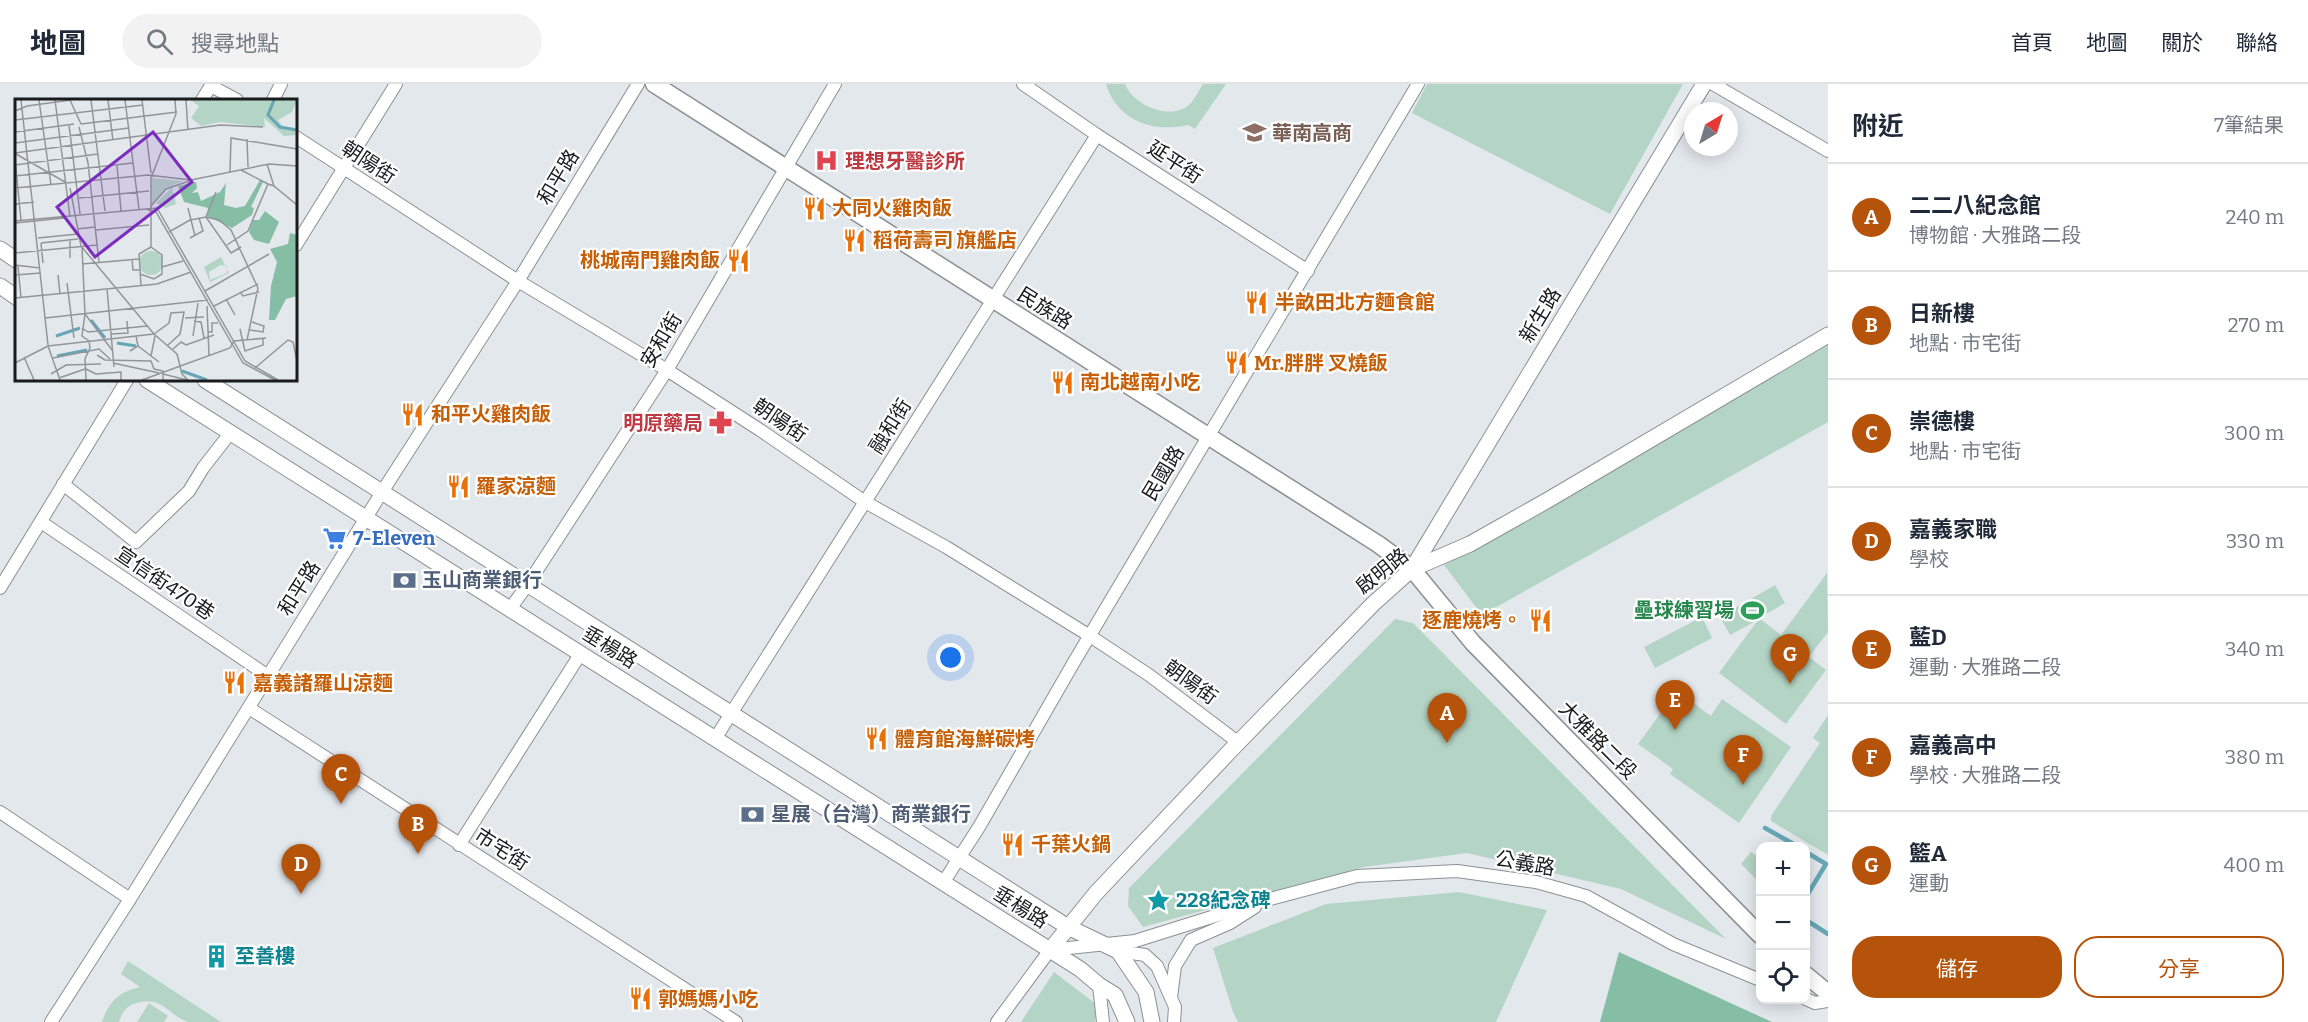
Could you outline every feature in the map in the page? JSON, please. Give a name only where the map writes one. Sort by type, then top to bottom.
[{"type":"main road","name":"民族路","points":[[654,84],[1378,544],[1412,569]]},
{"type":"main road","name":"大雅路二段","points":[[1412,569],[1473,643],[1756,930]]},
{"type":"main road","points":[[1810,978],[1828,993]]},
{"type":"street","points":[[274,99],[281,84]]},
{"type":"street","points":[[297,243],[396,84]]},
{"type":"street","name":"和平路","points":[[51,1022],[382,492],[518,281],[638,84]]},
{"type":"street","name":"安和街","points":[[510,609],[667,370],[835,84]]},
{"type":"street","name":"延平街","points":[[1023,84],[1097,135],[1308,271]]},
{"type":"street","name":"民國路","points":[[943,882],[1418,84]]},
{"type":"street","name":"新生路","points":[[1412,569],[1704,84]]},
{"type":"street","points":[[1713,84],[1828,151]]},
{"type":"street","points":[[203,99],[212,85],[235,99]]},
{"type":"street","name":"融和街","points":[[715,739],[1097,135]]},
{"type":"street","name":"朝陽街","points":[[297,138],[518,281],[667,370],[865,502],[956,553],[1090,636],[1149,675],[1239,743]]},
{"type":"street","points":[[0,249],[15,259]]},
{"type":"street","points":[[0,286],[15,296]]},
{"type":"street","name":"啟明路","points":[[1050,950],[1096,893],[1373,604],[1412,569],[1470,544],[1828,335]]},
{"type":"street","points":[[0,587],[126,381]]},
{"type":"street","name":"垂楊路","points":[[149,381],[1080,969],[1115,995],[1127,1022]]},
{"type":"street","name":"垂楊路","points":[[209,381],[1068,927],[1111,948]]},
{"type":"street","points":[[63,484],[136,542],[189,491],[203,468],[231,432]]},
{"type":"street","name":"宣信街470巷","points":[[40,522],[268,676]]},
{"type":"street","points":[[459,845],[580,653]]},
{"type":"street","name":"市宅街","points":[[249,708],[736,1022]]},
{"type":"street","points":[[0,812],[130,898]]},
{"type":"street","name":"公義路","points":[[1050,950],[1111,948],[1266,900],[1357,876],[1457,871],[1536,882],[1586,896],[1673,944],[1756,978]]},
{"type":"street","name":"公義路","points":[[1171,997],[1175,966],[1191,940],[1230,923],[1266,900]]},
{"type":"street","points":[[1111,948],[1145,955],[1157,966],[1175,1007],[1174,1022]]},
{"type":"street","points":[[1111,948],[1146,992],[1152,1022]]},
{"type":"street","points":[[997,1022],[1050,950]]},
{"type":"street","points":[[1099,985],[1103,1022]]},
{"type":"street","points":[[1810,1001],[1815,1003],[1828,1001]]},
{"type":"green space","points":[[1106,84],[1125,84],[1129,92],[1144,104],[1153,109],[1173,111],[1190,104],[1203,84],[1226,84],[1195,129],[1188,125],[1162,127],[1138,121],[1119,107],[1111,97]]},
{"type":"green space","points":[[1427,84],[1683,84],[1610,214],[1412,113]]},
{"type":"green space","points":[[1828,343],[1828,422],[1482,615],[1444,565]]},
{"type":"green space","points":[[1827,573],[1828,632],[1809,657],[1826,670],[1786,724],[1719,673],[1758,620],[1730,635],[1720,617],[1775,585],[1785,603],[1759,618],[1781,635]]},
{"type":"green space","points":[[1702,617],[1712,638],[1655,668],[1644,647]]},
{"type":"green space","points":[[1395,619],[1413,623],[1726,939],[1621,889],[1467,853],[1364,867],[1143,927],[1128,906],[1129,888]]},
{"type":"green space","points":[[1677,691],[1711,716],[1722,699],[1791,747],[1739,823],[1670,774],[1673,769],[1638,744]]},
{"type":"green space","points":[[1828,715],[1828,855],[1810,844],[1810,842],[1771,821],[1771,816],[1820,743],[1813,738]]},
{"type":"green space","points":[[1751,852],[1756,855],[1756,879],[1741,864]]},
{"type":"green space","points":[[1459,892],[1547,910],[1496,1022],[1238,1022],[1213,948],[1326,904]]},
{"type":"green space","points":[[1619,952],[1772,1022],[1600,1022]]},
{"type":"green space","points":[[128,961],[221,1022],[188,1022],[159,1004],[146,1001],[128,1007],[119,1022],[102,1022],[108,1008],[116,999],[140,987],[121,974]]},
{"type":"green space","points":[[1054,972],[1097,1005],[1095,1022],[1021,1022]]},
{"type":"green space","points":[[149,1003],[168,1016],[164,1022],[137,1022]]},
{"type":"waterway","points":[[1765,828],[1790,842]]},
{"type":"waterway","points":[[1810,854],[1826,864],[1810,890]]},
{"type":"waterway","points":[[1810,923],[1828,934]]},
{"type":"place","name":"華南高商","points":[[1254,133]]},
{"type":"place","name":"理想牙醫診所","points":[[827,161]]},
{"type":"place","name":"大同火雞肉飯","points":[[814,208]]},
{"type":"place","name":"稻荷壽司 旗艦店","points":[[855,240]]},
{"type":"place","name":"桃城南門雞肉飯","points":[[738,260]]},
{"type":"place","name":"半畝田北方麵食館","points":[[1257,302]]},
{"type":"place","name":"Mr.胖胖 叉燒飯","points":[[1236,363]]},
{"type":"place","name":"南北越南小吃","points":[[1062,382]]},
{"type":"place","name":"和平火雞肉飯","points":[[413,414]]},
{"type":"place","name":"明原藥局","points":[[721,423]]},
{"type":"place","name":"羅家涼麵","points":[[458,486]]},
{"type":"place","name":"7-Eleven","points":[[335,538]]},
{"type":"place","name":"玉山商業銀行","points":[[404,580]]},
{"type":"place","name":"壘球練習場","points":[[1752,610]]},
{"type":"place","name":"逐鹿燒烤。","points":[[1540,620]]},
{"type":"place","name":"嘉義諸羅山涼麵","points":[[235,683]]},
{"type":"place","name":"籃A","points":[[1790,684]]},
{"type":"place","name":"藍D","points":[[1675,730]]},
{"type":"place","name":"體育館海鮮碳烤","points":[[877,739]]},
{"type":"place","name":"二二八紀念館","points":[[1447,743]]},
{"type":"place","name":"嘉義高中","points":[[1743,785]]},
{"type":"place","name":"崇德樓","points":[[341,804]]},
{"type":"place","name":"星展（台灣）商業銀行","points":[[753,814]]},
{"type":"place","name":"千葉火鍋","points":[[1013,844]]},
{"type":"place","name":"日新樓","points":[[418,854]]},
{"type":"place","name":"嘉義家職","points":[[301,894]]},
{"type":"place","name":"228紀念碑","points":[[1158,900]]},
{"type":"place","name":"至善樓","points":[[217,956]]},
{"type":"place","name":"郭媽媽小吃","points":[[640,999]]}]
